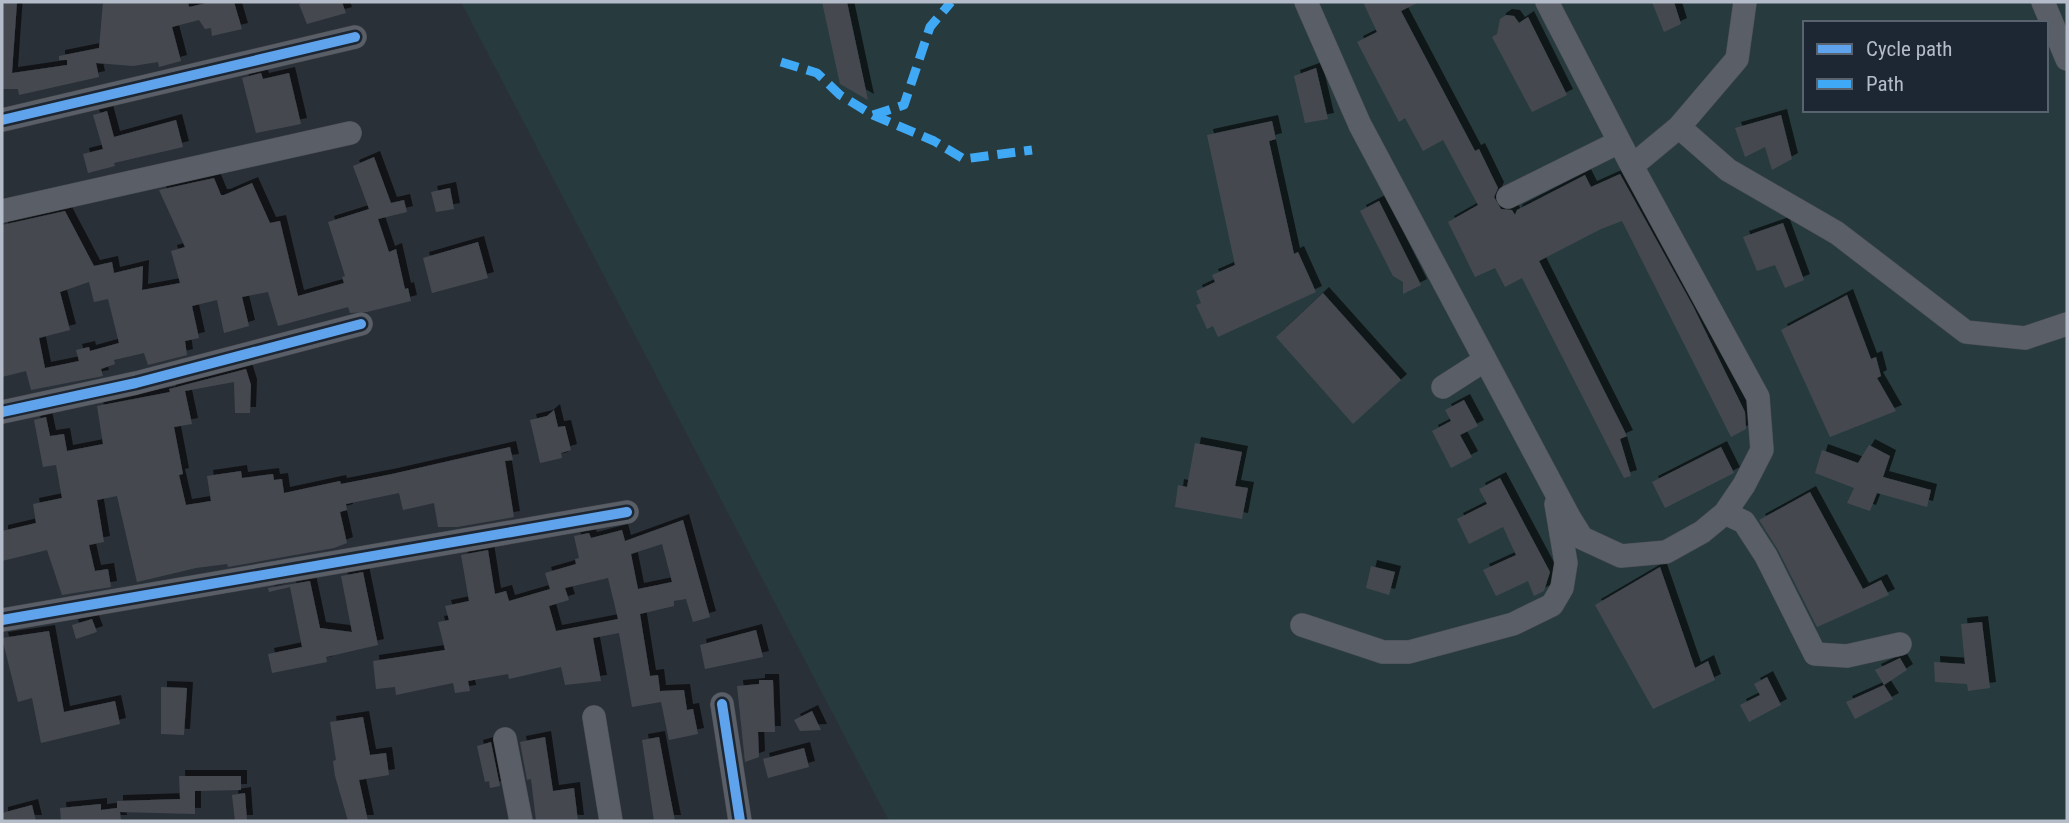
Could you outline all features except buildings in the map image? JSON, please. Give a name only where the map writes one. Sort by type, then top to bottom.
[{"type":"street","points":[[1306,2],[1360,125],[1582,538],[1621,556],[1665,552],[1702,531],[1725,513],[1762,450],[1758,397],[1546,2]]},
{"type":"street","points":[[1632,166],[1679,127],[1737,60],[1745,2]]},
{"type":"street","points":[[2043,2],[2067,58]]},
{"type":"street","points":[[2,120],[355,37]]},
{"type":"street","points":[[1679,127],[1728,170],[1837,233],[1966,332],[2025,338],[2067,324]]},
{"type":"street","points":[[2,211],[350,133]]},
{"type":"street","points":[[1508,197],[1619,142]]},
{"type":"street","points":[[2,412],[136,383],[361,324]]},
{"type":"street","points":[[1443,387],[1485,360]]},
{"type":"street","points":[[1302,625],[1383,652],[1409,652],[1513,624],[1552,605],[1562,588],[1566,563],[1553,485]]},
{"type":"street","points":[[2,620],[627,512]]},
{"type":"street","points":[[1725,513],[1744,522],[1766,556],[1815,654],[1847,656],[1900,644]]},
{"type":"street","points":[[722,704],[740,821]]},
{"type":"street","points":[[594,717],[611,821]]},
{"type":"street","points":[[505,739],[521,821]]},
{"type":"green space","points":[[461,2],[2067,2],[2067,821],[889,821]]},
{"type":"marked path","points":[[873,115],[904,105],[930,27],[951,2]]},
{"type":"marked path","points":[[781,62],[817,73],[840,95],[873,115],[934,141],[964,159],[1032,150]]},
{"type":"cycle path","points":[[2,120],[355,37]]},
{"type":"cycle path","points":[[2,412],[136,383],[361,324]]},
{"type":"cycle path","points":[[2,620],[627,512]]},
{"type":"cycle path","points":[[722,704],[740,821]]}]
